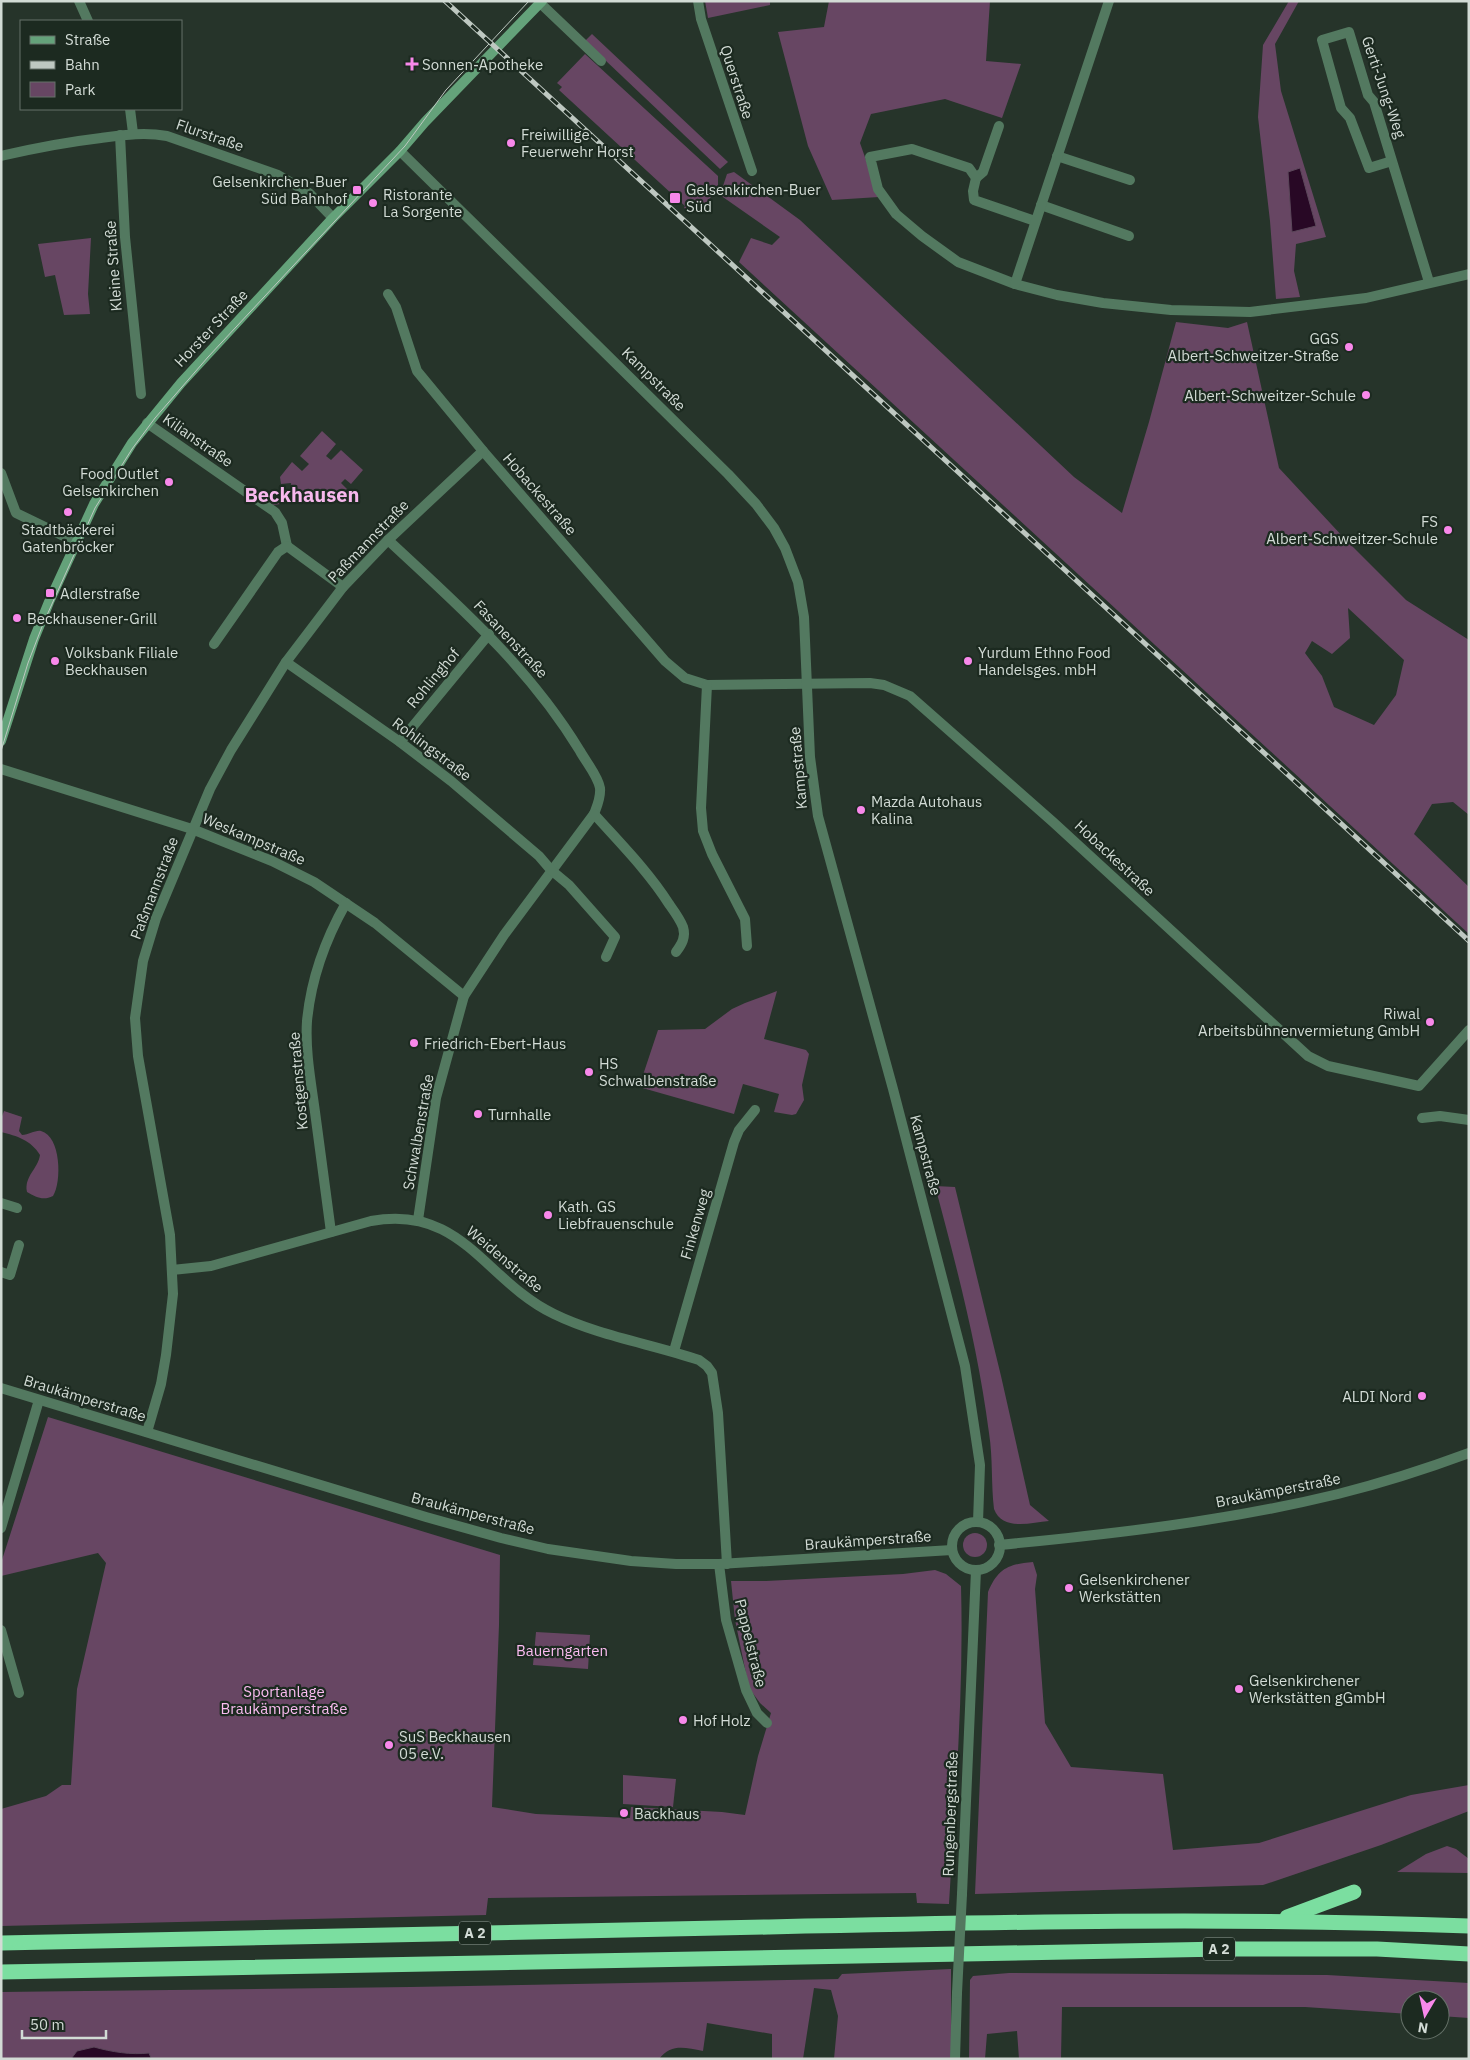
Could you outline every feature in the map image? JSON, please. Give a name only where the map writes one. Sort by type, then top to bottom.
[{"type":"highway","points":[[1278,1920],[1354,1892]]},
{"type":"highway","name":"A 2","points":[[1,1943],[948,1923],[1278,1920],[1469,1926]]},
{"type":"highway","name":"A 2","points":[[1,1972],[1224,1949],[1377,1949],[1469,1954]]},
{"type":"main road","name":"Horster Straße","points":[[1,741],[34,639],[76,542],[105,484],[147,423],[187,376],[333,218],[400,151],[541,2]]},
{"type":"street","points":[[79,1],[88,20]]},
{"type":"street","name":"Querstraße","points":[[698,1],[701,19],[752,171]]},
{"type":"street","points":[[1015,284],[1110,1]]},
{"type":"street","points":[[541,2],[601,61]]},
{"type":"street","name":"Gerti-Jung-Weg","points":[[1392,161],[1369,168],[1350,118],[1341,108],[1322,40],[1350,32],[1368,95],[1374,102],[1429,282]]},
{"type":"street","points":[[130,110],[133,133]]},
{"type":"street","points":[[999,126],[983,172],[976,178],[973,191],[974,200],[1035,221]]},
{"type":"street","name":"Flurstraße","points":[[1,156],[54,143],[133,133],[151,133],[167,136],[278,175],[309,193],[333,218]]},
{"type":"street","name":"Kleine Straße","points":[[120,135],[125,237],[141,394]]},
{"type":"street","points":[[976,178],[969,168],[912,149],[870,157],[878,189],[896,214],[922,236],[958,262],[1015,284],[1057,295],[1103,303],[1171,310],[1250,312],[1366,298],[1469,274]]},
{"type":"street","name":"Kampstraße","points":[[400,151],[477,229],[628,374],[756,504],[782,542],[798,582],[804,617],[810,757],[818,816],[893,1089],[965,1366],[980,1465],[978,1522]]},
{"type":"street","points":[[1057,156],[1130,180]]},
{"type":"street","points":[[1041,206],[1129,236]]},
{"type":"street","name":"Hobackestraße","points":[[388,294],[396,306],[417,371],[483,451],[665,661],[685,678],[706,685],[870,683],[884,685],[910,696],[1053,822],[1308,1056],[1328,1066],[1419,1086],[1469,1030]]},
{"type":"street","name":"Kilianstraße","points":[[147,423],[275,512],[282,523],[287,546]]},
{"type":"street","name":"Paßmannstraße","points":[[147,1432],[161,1384],[168,1346],[173,1294],[168,1226],[138,1056],[136,1004],[143,961],[156,918],[210,789],[286,662],[343,587],[388,540],[483,451]]},
{"type":"street","points":[[1,473],[16,513],[76,542]]},
{"type":"street","name":"Fasanenstraße","points":[[388,540],[489,634],[553,710],[594,774]]},
{"type":"street","points":[[214,644],[278,552],[287,546],[343,587]]},
{"type":"street","name":"Rohlinghof","points":[[400,742],[489,634]]},
{"type":"street","name":"Rohlingstraße","points":[[286,662],[400,742],[451,781],[539,856],[551,870]]},
{"type":"street","points":[[706,685],[701,808],[703,831],[712,854],[745,920],[747,946]]},
{"type":"street","name":"Weskampstraße","points":[[1,769],[192,829],[272,860],[314,882],[382,928],[464,996]]},
{"type":"street","name":"Schwalbenstraße","points":[[418,1220],[436,1098],[464,996],[504,935],[594,814],[599,801],[600,787],[594,774]]},
{"type":"street","points":[[594,814],[634,857],[662,892],[684,928],[684,942],[676,952]]},
{"type":"street","points":[[551,870],[569,885],[615,937],[606,957]]},
{"type":"street","name":"Kostgenstraße","points":[[331,1232],[308,1062],[307,1022],[312,991],[320,961],[330,934],[346,903]]},
{"type":"street","name":"Finkenweg","points":[[674,1351],[734,1142],[739,1130],[755,1110]]},
{"type":"street","points":[[1422,1118],[1440,1116],[1469,1120]]},
{"type":"street","points":[[1,1203],[17,1208]]},
{"type":"street","name":"Weidenstraße","points":[[172,1270],[211,1266],[383,1219],[418,1220],[442,1228],[464,1242],[533,1303],[553,1313],[574,1323],[674,1351],[699,1360],[712,1373],[721,1438],[723,1564]]},
{"type":"street","points":[[1,1272],[10,1275],[19,1245]]},
{"type":"street","name":"Braukämperstraße","points":[[1,1388],[511,1540],[548,1549],[631,1561],[676,1564],[723,1564],[952,1550]]},
{"type":"street","points":[[1,1528],[39,1400]]},
{"type":"street","name":"Braukämperstraße","points":[[999,1545],[1173,1524],[1283,1506],[1390,1480],[1469,1453]]},
{"type":"street","points":[[976,1570],[985,1568],[994,1561],[998,1554],[999,1545],[994,1531],[978,1522]]},
{"type":"street","name":"Braukämperstraße","points":[[976,1570],[958,1562],[952,1550],[956,1533],[961,1527],[969,1523],[978,1522]]},
{"type":"street","name":"Pappelstraße","points":[[723,1564],[726,1620],[746,1690],[757,1713],[767,1723]]},
{"type":"street","name":"Rungenbergstraße","points":[[956,2059],[976,1570]]},
{"type":"street","points":[[1,1630],[18,1693]]},
{"type":"green space","points":[[705,1],[770,1],[770,5],[708,18]]},
{"type":"green space","points":[[829,1],[990,1],[986,61],[1021,64],[1002,118],[945,99],[871,114],[860,143],[879,197],[832,200],[808,146],[778,32],[824,27]]},
{"type":"green space","points":[[1289,1],[1299,1],[1275,44],[1281,91],[1326,237],[1296,244],[1294,271],[1300,297],[1276,299],[1270,221],[1258,117],[1263,45]]},
{"type":"green space","points":[[592,34],[728,162],[720,169],[585,41]]},
{"type":"green space","points":[[585,54],[718,176],[718,188],[699,212],[696,213],[684,208],[685,206],[559,90],[562,87],[557,83]]},
{"type":"green space","points":[[734,172],[800,220],[1074,477],[1122,513],[1176,322],[1228,328],[1247,322],[1279,468],[1344,538],[1406,600],[1469,640],[1469,815],[1453,802],[1432,804],[1414,834],[1469,887],[1469,934],[739,262],[751,238],[772,245],[780,237],[720,195],[727,174]],"holes":[[[1348,608],[1404,660],[1396,695],[1374,725],[1334,707],[1322,676],[1305,653],[1312,641],[1332,654],[1350,638]]]},
{"type":"green space","points":[[91,238],[88,294],[90,314],[64,315],[55,275],[45,277],[38,244]]},
{"type":"green space","points":[[322,431],[336,444],[326,456],[331,460],[341,450],[363,470],[351,484],[345,479],[341,483],[347,489],[334,496],[310,496],[309,493],[279,497],[280,504],[274,505],[260,496],[292,490],[291,483],[281,484],[280,477],[292,462],[302,471],[309,464],[300,456]]},
{"type":"green space","points":[[777,991],[764,1039],[806,1050],[809,1054],[802,1085],[804,1100],[796,1114],[774,1112],[779,1094],[743,1084],[734,1114],[639,1087],[658,1030],[705,1029],[732,1009]]},
{"type":"green space","points":[[4,1111],[22,1117],[19,1131],[22,1135],[41,1131],[53,1141],[58,1160],[58,1181],[53,1196],[43,1198],[27,1192],[27,1181],[40,1155],[28,1142],[1,1132],[1,1119]]},
{"type":"green space","points":[[935,1186],[955,1187],[1030,1505],[1049,1521],[1025,1524],[1010,1523],[998,1516],[994,1509],[990,1442],[979,1370],[959,1278]]},
{"type":"green space","name":"Sportanlage Braukämperstraße","points":[[48,1417],[500,1555],[492,1807],[536,1814],[630,1818],[631,1807],[745,1815],[758,1756],[771,1713],[760,1703],[749,1688],[735,1620],[731,1581],[903,1574],[935,1570],[946,1574],[961,1586],[962,1626],[958,1745],[949,1904],[917,1903],[916,1893],[488,1898],[486,1915],[1,1926],[1,1809],[46,1796],[62,1785],[71,1785],[77,1689],[106,1563],[98,1553],[1,1576],[1,1563]]},
{"type":"green space","points":[[975,1533],[980,1534],[986,1540],[986,1550],[980,1556],[975,1557],[970,1556],[964,1550],[963,1545],[964,1540],[970,1534]]},
{"type":"green space","points":[[1033,1562],[1037,1575],[1035,1589],[1045,1723],[1071,1767],[1163,1774],[1173,1850],[1259,1843],[1411,1795],[1469,1785],[1469,1811],[1381,1845],[1263,1885],[975,1894],[988,1592],[1000,1572],[1017,1564]]},
{"type":"green space","name":"Bauerngarten","points":[[536,1632],[590,1635],[588,1669],[533,1665]]},
{"type":"green space","points":[[623,1775],[676,1779],[673,1807],[623,1804]]},
{"type":"green space","points":[[1447,1846],[1456,1849],[1469,1859],[1469,1873],[1397,1872],[1426,1854]]},
{"type":"green space","points":[[951,1969],[951,2059],[834,2059],[838,2016],[831,1990],[814,1988],[803,2059],[772,2059],[772,2034],[707,2023],[703,2051],[679,2048],[669,2051],[659,2059],[1,2059],[1,1992],[838,1979],[842,1974]]},
{"type":"green space","points":[[1009,1973],[1327,1975],[1469,1983],[1469,2018],[1450,2017],[1450,1990],[1400,1990],[1400,2013],[1305,2007],[1062,2007],[1061,2059],[1019,2059],[1017,2031],[987,2034],[985,2059],[969,2059],[970,1980],[973,1976]]},
{"type":"shaded area","points":[[1300,168],[1316,226],[1292,232],[1288,172]]},
{"type":"shaded area","points":[[94,2047],[121,2053],[149,2053],[151,2058],[71,2059],[77,2051]]},
{"type":"tram line","points":[[1,751],[28,663],[43,624],[95,508],[132,449],[155,418],[208,357],[405,146],[446,90],[529,1]]},
{"type":"railway","points":[[445,1],[1469,941]]},
{"type":"place","name":"Sonnen-Apotheke","points":[[412,64]]},
{"type":"place","name":"Freiwillige Feuerwehr Horst","points":[[511,143]]},
{"type":"place","name":"Gelsenkirchen-Buer Süd Bahnhof","points":[[357,190]]},
{"type":"place","name":"Gelsenkirchen-Buer Süd","points":[[675,198]]},
{"type":"place","name":"Ristorante La Sorgente","points":[[373,203]]},
{"type":"place","name":"GGS Albert-Schweitzer-Straße","points":[[1349,347]]},
{"type":"place","name":"Albert-Schweitzer-Schule","points":[[1366,395]]},
{"type":"place","name":"Food Outlet Gelsenkirchen","points":[[169,482]]},
{"type":"place","name":"Stadtbäckerei Gatenbröcker","points":[[68,512]]},
{"type":"place","name":"FS Albert-Schweitzer-Schule","points":[[1448,530]]},
{"type":"place","name":"Adlerstraße","points":[[50,593]]},
{"type":"place","name":"Beckhausener-Grill","points":[[17,618]]},
{"type":"place","name":"Volksbank Filiale Beckhausen","points":[[55,661]]},
{"type":"place","name":"Yurdum Ethno Food Handelsges. mbH","points":[[968,661]]},
{"type":"place","name":"Mazda Autohaus Kalina","points":[[861,810]]},
{"type":"place","name":"Riwal Arbeitsbühnenvermietung GmbH","points":[[1430,1022]]},
{"type":"place","name":"Friedrich-Ebert-Haus","points":[[414,1043]]},
{"type":"place","name":"HS Schwalbenstraße","points":[[589,1072]]},
{"type":"place","name":"Turnhalle","points":[[478,1114]]},
{"type":"place","name":"Kath. GS Liebfrauenschule","points":[[548,1215]]},
{"type":"place","name":"ALDI Nord","points":[[1422,1396]]},
{"type":"place","name":"Gelsenkirchener Werkstätten","points":[[1069,1588]]},
{"type":"place","name":"Gelsenkirchener Werkstätten gGmbH","points":[[1239,1689]]},
{"type":"place","name":"Hof Holz","points":[[683,1720]]},
{"type":"place","name":"SuS Beckhausen 05 e.V.","points":[[389,1745]]},
{"type":"place","name":"Backhaus","points":[[624,1813]]},
{"type":"district","name":"Beckhausen","points":[[302,494]]}]
